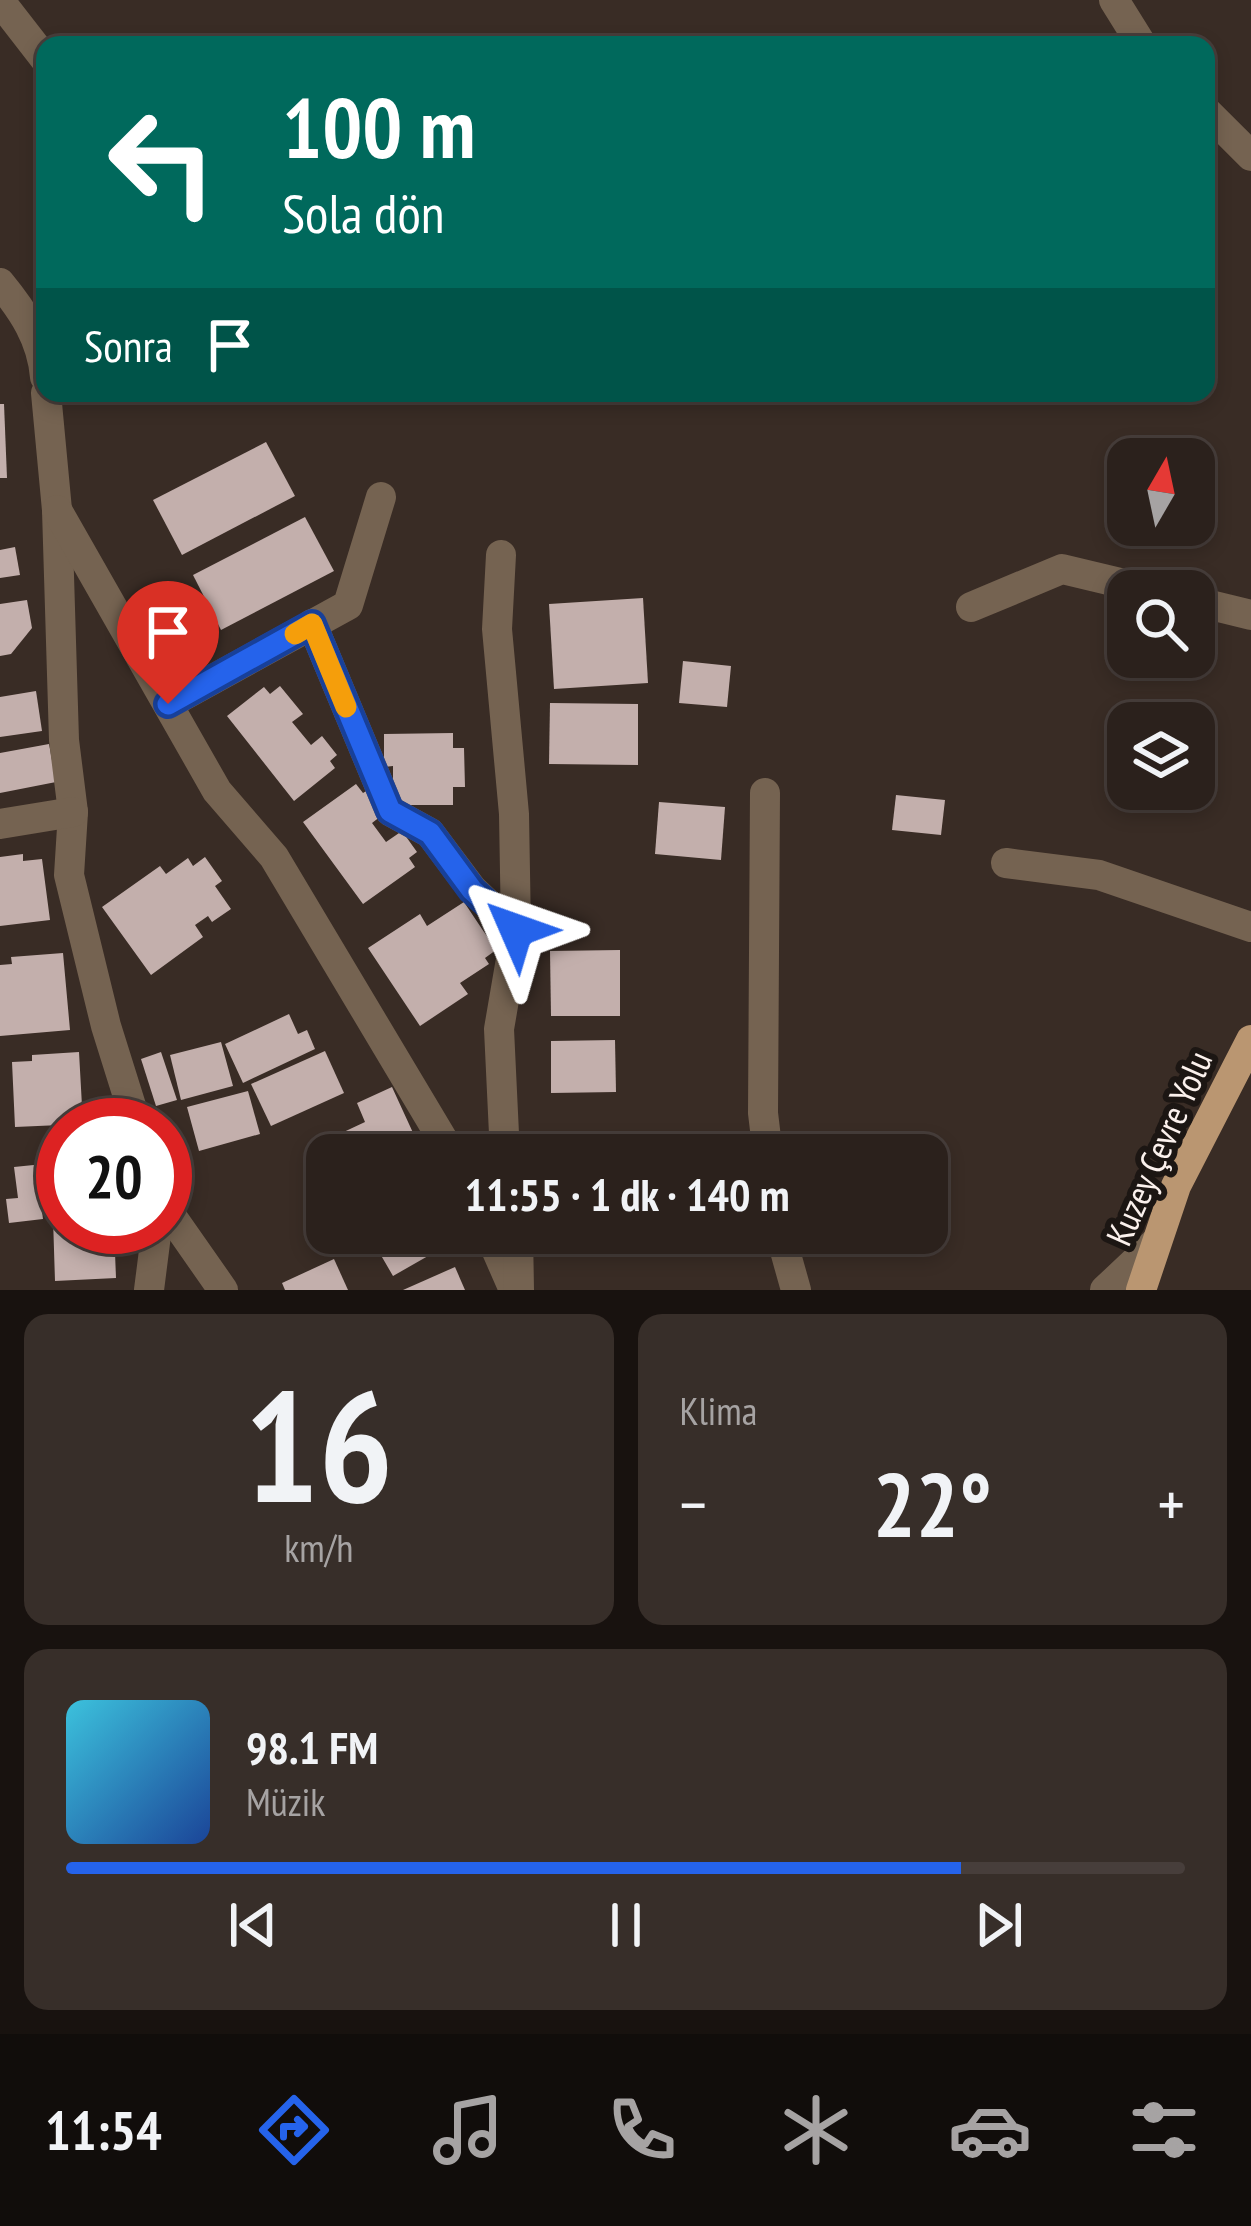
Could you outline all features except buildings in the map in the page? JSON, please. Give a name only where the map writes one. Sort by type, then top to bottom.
[{"type":"main road","name":"Kuzey Çevre Yolu","points":[[1141,1290],[1176,1186],[1248,1050]]},
{"type":"street","points":[[1114,0],[1136,36]]},
{"type":"street","points":[[0,1],[36,47]]},
{"type":"street","points":[[1215,120],[1251,156]]},
{"type":"street","points":[[0,283],[26,316],[36,340]]},
{"type":"street","points":[[47,402],[57,510],[64,740],[73,812],[69,875],[129,1098]]},
{"type":"street","points":[[168,704],[348,605],[381,497]]},
{"type":"street","points":[[57,510],[217,791],[274,857],[439,1134]]},
{"type":"street","points":[[501,555],[496,629],[514,814],[516,930],[499,1029],[504,1134]]},
{"type":"street","points":[[971,607],[1062,568],[1107,579]]},
{"type":"street","points":[[1215,606],[1251,615]]},
{"type":"street","points":[[312,624],[390,811],[430,833],[472,890],[516,930]]},
{"type":"street","points":[[765,793],[766,1134]]},
{"type":"street","points":[[0,824],[73,812]]},
{"type":"street","points":[[1006,863],[1100,875],[1251,927]]},
{"type":"street","points":[[1105,1290],[1156,1242]]},
{"type":"street","points":[[192,1245],[224,1290]]},
{"type":"street","points":[[149,1290],[154,1254]]},
{"type":"street","points":[[499,1254],[517,1290]]},
{"type":"street","points":[[517,1290],[518,1254]]},
{"type":"street","points":[[786,1254],[796,1290]]},
{"type":"slow traffic","points":[[295,634],[312,624],[346,707]]},
{"type":"route","points":[[168,704],[312,624],[390,811],[430,833],[472,890],[516,930]]}]
